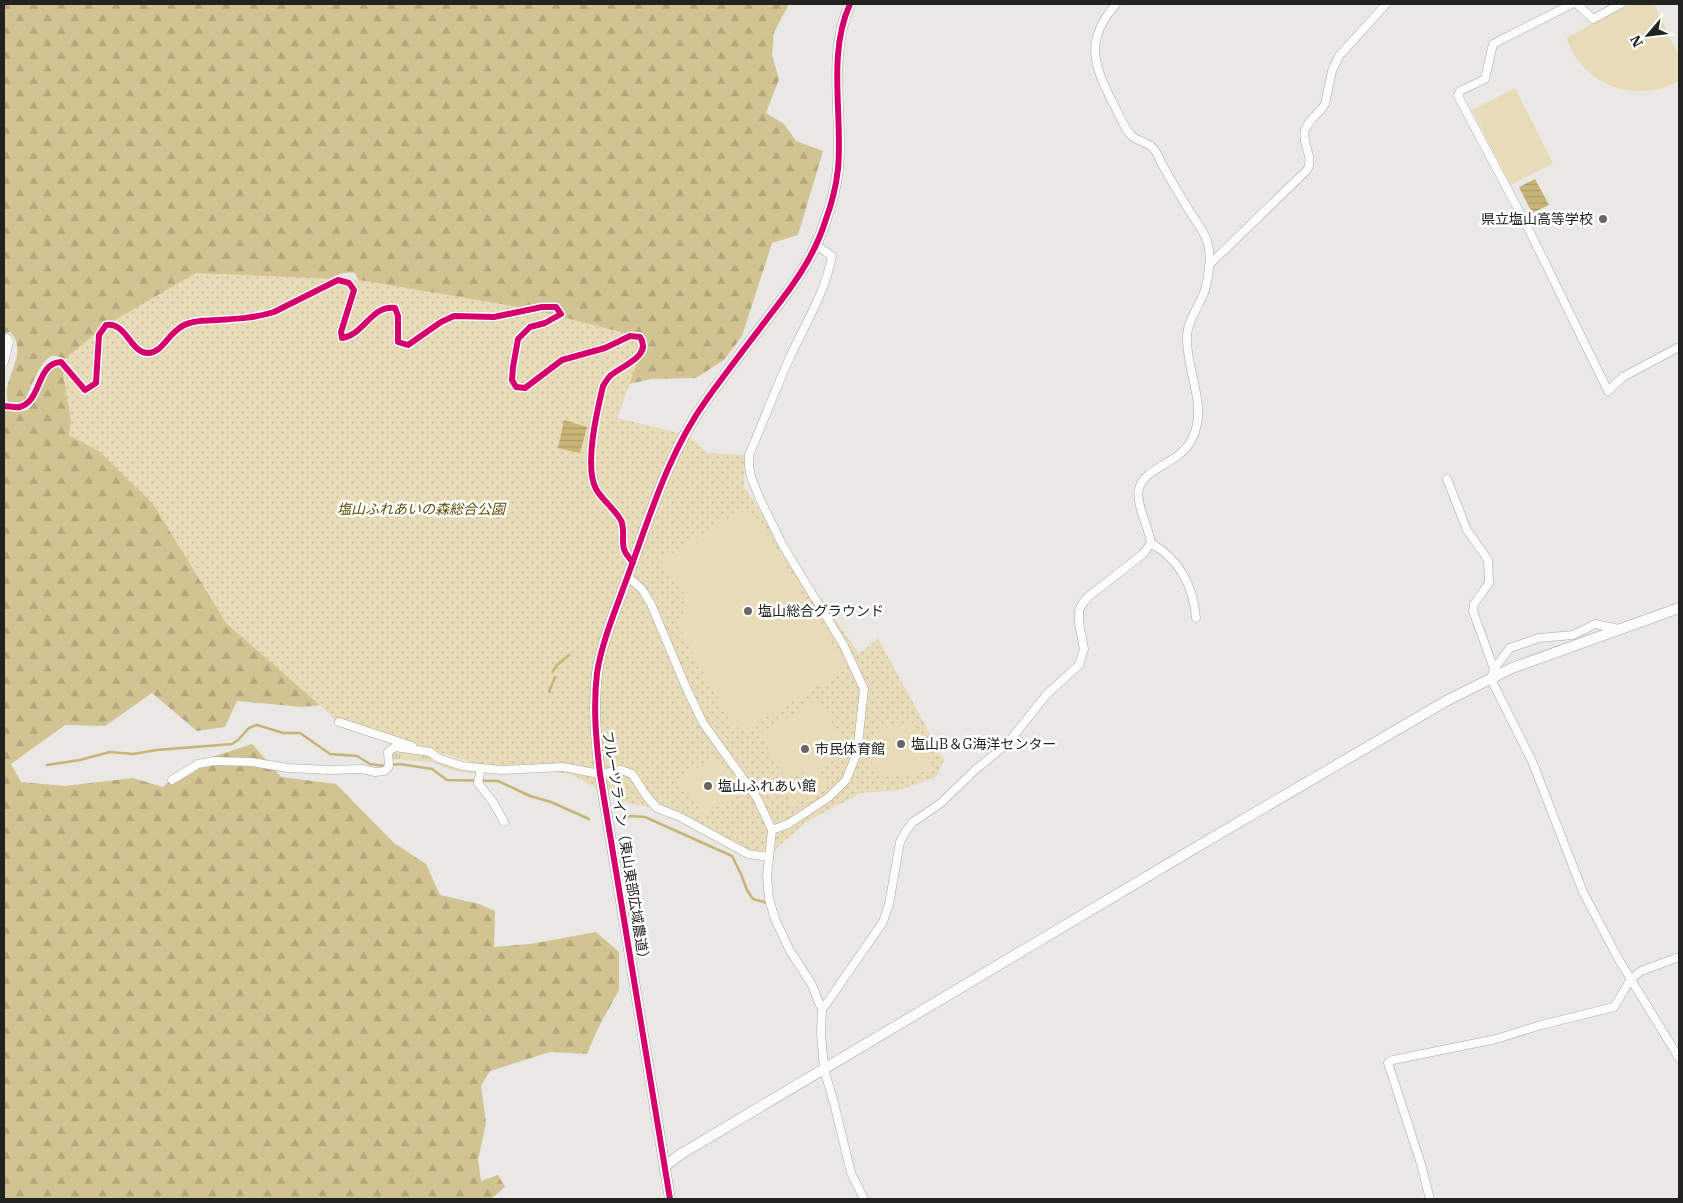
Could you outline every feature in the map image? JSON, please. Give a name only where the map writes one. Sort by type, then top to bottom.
[{"type":"street","name":"フルーツライン（東山東部広域農道）","points":[[670,1199],[600,774],[594,718],[597,676],[603,648],[662,478],[681,439],[707,399],[792,286],[816,245],[825,222],[838,170],[839,41],[843,19],[850,4]]},
{"type":"street","points":[[822,1010],[883,922],[889,904],[900,842],[906,831],[913,822],[941,803],[975,770],[1007,744],[1047,694],[1079,665],[1084,649],[1079,623],[1079,611],[1082,604],[1089,596],[1143,554],[1151,544],[1150,533],[1138,499],[1140,484],[1149,474],[1186,450],[1192,441],[1198,425],[1197,401],[1187,332],[1205,290],[1209,265],[1209,248],[1203,232],[1153,147],[1132,136],[1127,130],[1104,87],[1095,58],[1095,41],[1100,26],[1116,4]]},
{"type":"street","points":[[1209,265],[1307,170],[1310,161],[1304,132],[1325,104],[1334,64],[1386,4]]},
{"type":"street","points":[[1572,4],[1493,44],[1485,79],[1460,91],[1458,96],[1526,224],[1608,391],[1623,377],[1679,347]]},
{"type":"street","points":[[1577,4],[1593,19],[1621,4]]},
{"type":"street","points":[[772,830],[788,824],[829,797],[846,780],[856,753],[864,689],[843,644],[784,546],[759,497],[749,466],[749,455],[791,355],[821,295],[828,276],[832,256],[816,245]]},
{"type":"street","points":[[4,406],[20,407],[30,400],[45,371],[57,362],[61,362],[85,390],[96,382],[99,335],[106,325],[118,326],[140,351],[145,354],[152,353],[159,349],[176,330],[192,322],[245,318],[274,312],[338,280],[349,283],[354,290],[341,332],[342,338],[352,335],[379,311],[387,307],[395,308],[398,316],[398,342],[408,345],[441,322],[454,316],[494,317],[542,307],[556,307],[561,314],[545,323],[530,327],[518,339],[512,367],[512,380],[516,387],[525,388],[562,360],[605,348],[630,336],[640,337],[644,345],[640,355],[610,377],[603,386],[591,457],[594,486],[598,494],[622,522],[622,539],[625,555],[633,562]]},
{"type":"street","points":[[4,338],[7,338],[9,341],[4,362]]},
{"type":"street","points":[[1446,479],[1467,530],[1488,560],[1489,583],[1474,604],[1473,611],[1494,669]]},
{"type":"street","points":[[1151,544],[1164,552],[1180,568],[1193,595],[1196,618]]},
{"type":"street","points":[[628,577],[642,589],[651,604],[685,686],[703,723],[757,798],[772,830],[767,876],[770,899],[775,919],[789,949],[812,985],[822,1010],[821,1033],[824,1069],[851,1173],[864,1199]]},
{"type":"street","points":[[665,1166],[681,1154],[1195,848],[1438,706],[1512,668],[1679,608]]},
{"type":"street","points":[[1619,629],[1595,624],[1573,635],[1539,638],[1510,648],[1494,669],[1491,679],[1532,761],[1583,892],[1618,960],[1679,1058]]},
{"type":"street","points":[[339,722],[430,752],[438,758],[480,770],[562,767],[600,774],[621,770],[632,774],[657,808],[680,817],[748,854],[770,857]]},
{"type":"street","points":[[172,780],[198,764],[214,761],[252,762],[288,768],[362,769],[375,772],[386,771],[389,763],[388,752],[395,747],[430,752]]},
{"type":"street","points":[[480,770],[478,783],[493,802],[504,822]]},
{"type":"street","points":[[1430,1199],[1421,1164],[1388,1064],[1393,1060],[1496,1039],[1541,1025],[1614,1007],[1631,979],[1641,971],[1679,957]]},
{"type":"green space","points":[[4,4],[789,4],[774,32],[772,55],[779,79],[766,113],[784,124],[796,141],[823,151],[798,235],[772,243],[742,336],[724,360],[696,378],[651,379],[620,386],[361,285],[355,273],[343,273],[332,277],[311,290],[104,324],[71,363],[57,356],[48,358],[36,375],[25,400],[21,402],[8,402],[8,384],[17,349],[16,340],[10,332],[4,333]]},
{"type":"green space","points":[[1630,4],[1654,4],[1679,56],[1679,81],[1666,87],[1652,90],[1626,90],[1601,81],[1577,59],[1566,38]]},
{"type":"green space","points":[[1515,88],[1553,163],[1511,185],[1472,110]]},
{"type":"green space","name":"塩山ふれあいの森総合公園","points":[[196,273],[339,279],[336,276],[536,310],[640,337],[640,355],[617,418],[690,437],[708,453],[745,455],[744,487],[859,654],[878,638],[944,760],[936,777],[900,790],[861,793],[806,822],[776,849],[748,853],[656,809],[621,801],[570,774],[477,764],[339,722],[226,623],[153,504],[100,452],[69,435],[71,421],[61,362],[106,325]]},
{"type":"green space","points":[[56,365],[64,371],[342,703],[302,707],[237,701],[225,727],[197,731],[152,693],[105,726],[65,725],[11,764],[21,782],[65,786],[133,778],[163,787],[188,765],[252,744],[281,777],[336,784],[394,843],[426,864],[440,895],[479,904],[495,911],[494,947],[530,944],[596,932],[619,952],[619,990],[598,1028],[587,1054],[550,1052],[490,1071],[481,1086],[486,1123],[478,1160],[481,1181],[498,1175],[505,1187],[491,1199],[4,1199],[4,410],[28,410],[48,373]]},
{"type":"green space","name":"塩山総合グラウンド","points":[[742,512],[757,518],[847,669],[746,729],[734,727],[684,638],[681,627],[685,595],[660,559],[733,515]]},
{"type":"green space","name":"市民体育館","points":[[818,699],[846,746],[835,752],[839,758],[816,769],[826,786],[793,806],[783,788],[810,771],[809,769],[788,781],[759,734]]},
{"type":"green space","name":"塩山B＆G海洋センター","points":[[899,722],[900,728],[912,725],[913,734],[924,733],[930,771],[882,777],[877,767],[872,764],[872,760],[877,755],[876,731],[886,730],[888,725]]},
{"type":"green space","points":[[395,747],[481,766],[479,773],[469,773],[451,770],[432,762],[389,759]]},
{"type":"green space","name":"塩山ふれあい館","points":[[713,757],[738,792],[704,816],[679,780]]},
{"type":"shaded area","points":[[1535,179],[1549,205],[1532,213],[1519,187]]},
{"type":"shaded area","points":[[564,420],[587,427],[580,453],[558,448]]},
{"type":"waterway","points":[[553,671],[569,655]]},
{"type":"waterway","points":[[550,692],[555,677]]},
{"type":"waterway","points":[[47,765],[80,760],[110,752],[133,754],[157,750],[232,744],[249,728],[257,725],[283,733],[300,733],[330,754],[357,756],[370,764],[385,766]]},
{"type":"waterway","points":[[391,765],[400,764],[432,769],[447,780],[498,781],[530,796],[551,802],[589,819]]},
{"type":"waterway","points":[[623,820],[630,816],[645,817],[732,856],[753,899],[768,903]]},
{"type":"cycle path","points":[[670,1199],[600,774],[595,698],[597,673],[602,649],[652,508],[681,441],[707,399],[794,282],[809,259],[820,235],[831,203],[838,169],[837,64],[843,24],[850,4]]},
{"type":"cycle path","points":[[4,406],[20,407],[27,403],[32,398],[43,375],[53,364],[61,362],[85,390],[96,383],[99,335],[106,325],[113,325],[119,328],[137,348],[142,352],[148,353],[160,348],[173,333],[187,324],[200,321],[253,317],[274,312],[338,280],[349,283],[354,290],[341,332],[342,338],[350,336],[374,315],[387,308],[395,308],[398,316],[398,342],[408,345],[441,322],[454,316],[494,317],[542,307],[556,307],[561,314],[545,323],[530,327],[518,339],[512,380],[516,387],[525,388],[562,360],[605,348],[630,336],[640,337],[643,344],[639,355],[610,376],[603,386],[591,453],[591,467],[596,489],[621,519],[625,552],[633,562]]},
{"type":"place","name":"県立塩山高等学校","points":[[1603,219]]},
{"type":"place","name":"塩山総合グラウンド","points":[[748,611]]},
{"type":"place","name":"塩山B＆G海洋センター","points":[[901,744]]},
{"type":"place","name":"市民体育館","points":[[805,749]]},
{"type":"place","name":"塩山ふれあい館","points":[[708,786]]}]
